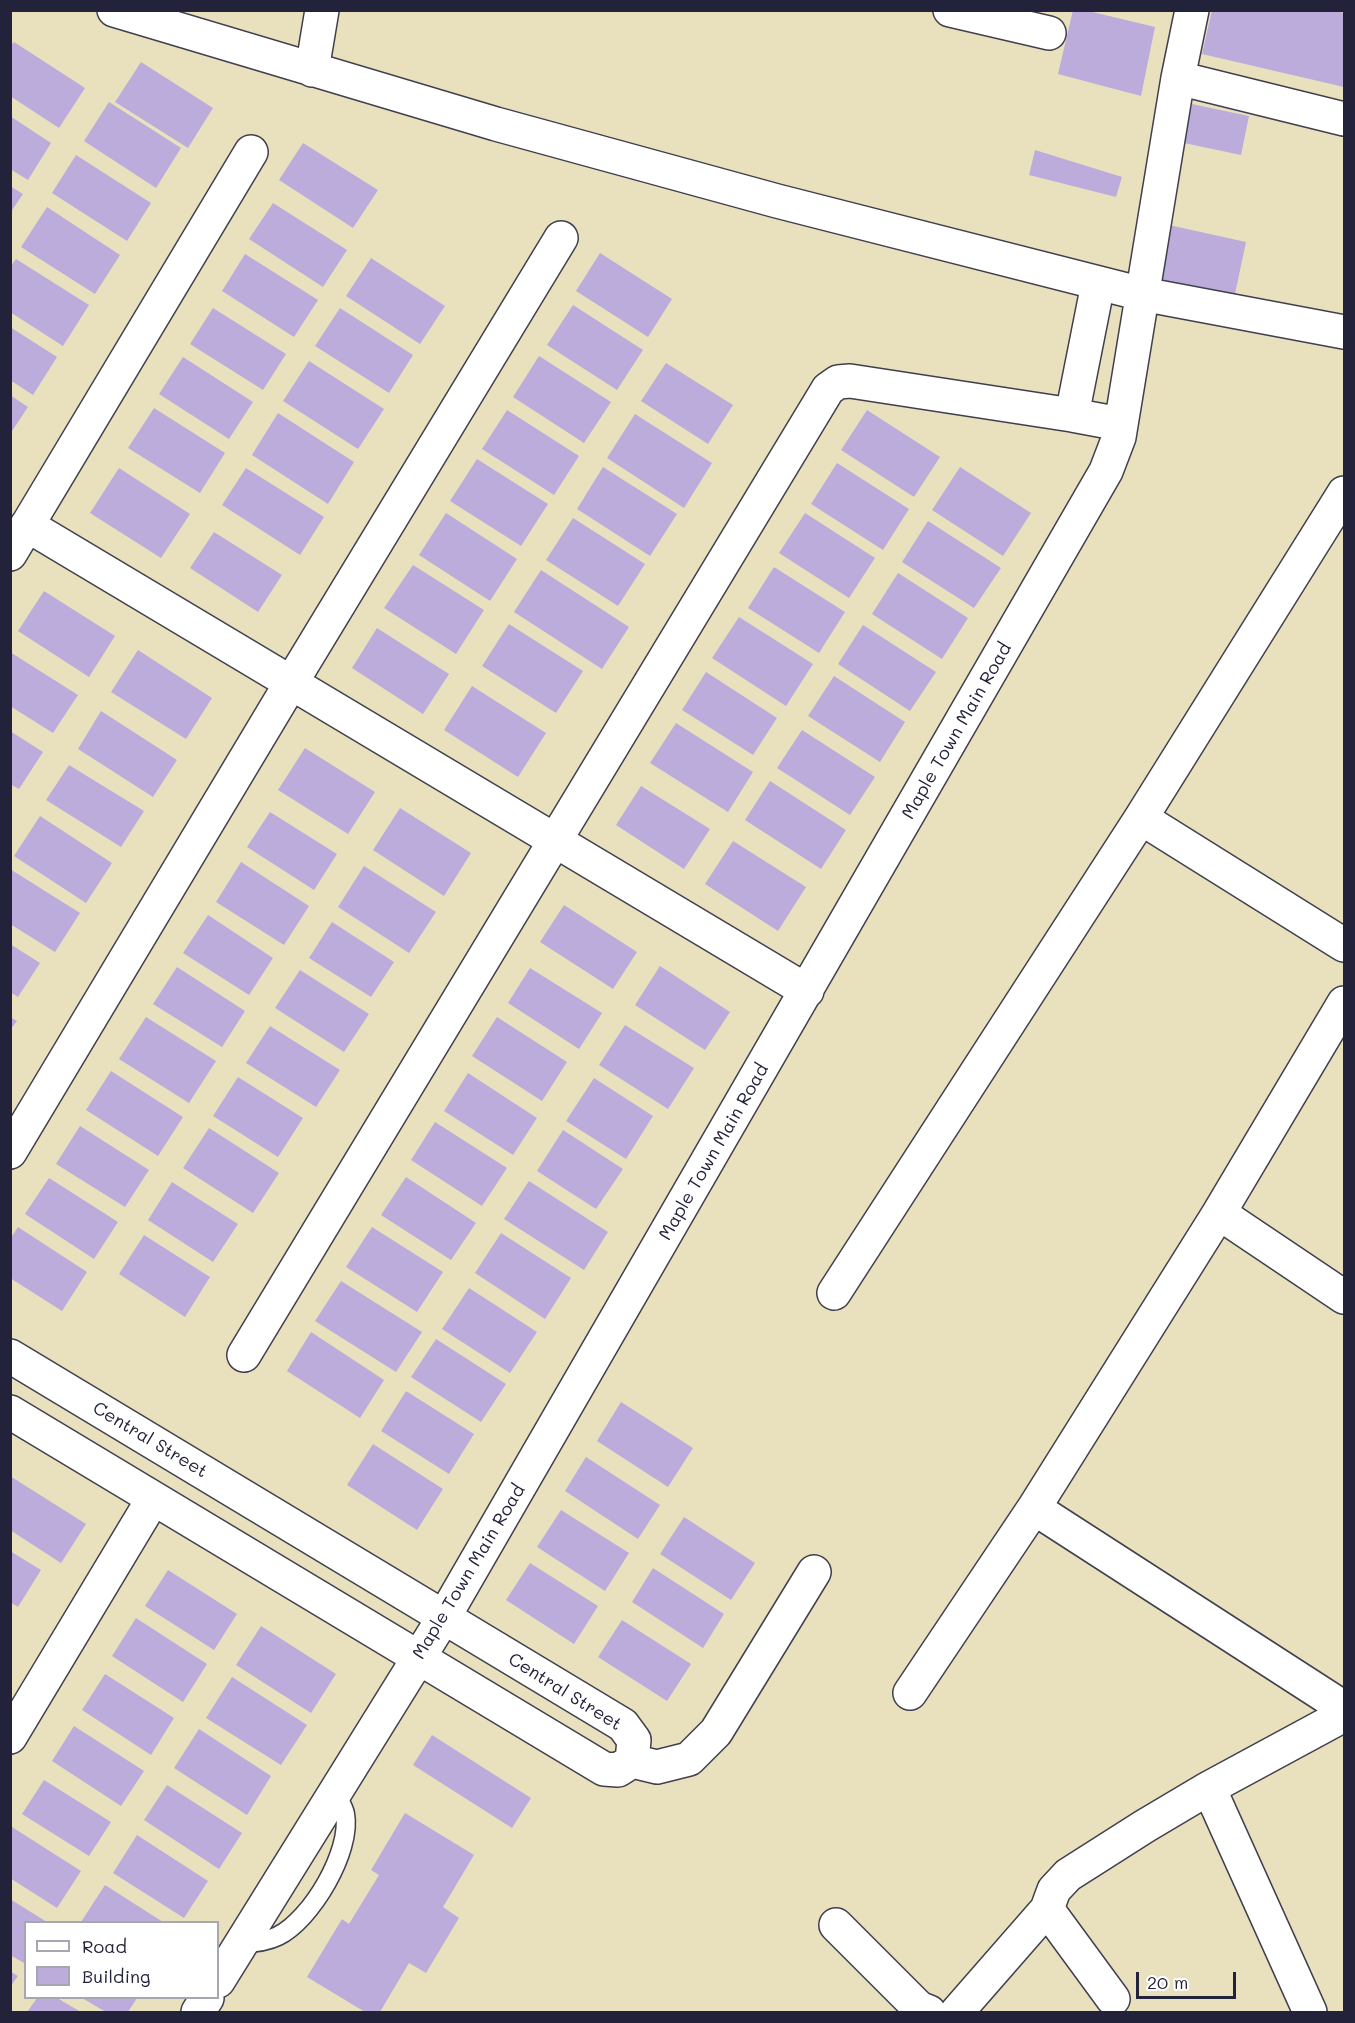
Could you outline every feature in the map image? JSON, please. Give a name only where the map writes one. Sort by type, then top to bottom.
[{"type":"street","points":[[114,10],[615,158],[1098,284],[1344,332]]},
{"type":"street","points":[[312,70],[322,10]]},
{"type":"street","points":[[950,10],[1049,33]]},
{"type":"street","name":"Maple Town Main Road","points":[[219,1979],[444,1617],[1106,471],[1119,437],[1178,78],[1192,10]]},
{"type":"street","points":[[1178,78],[1344,119]]},
{"type":"street","points":[[10,554],[251,152]]},
{"type":"street","points":[[10,1152],[561,238]]},
{"type":"street","points":[[1072,415],[1098,284]]},
{"type":"street","points":[[244,1355],[828,389],[838,382],[850,381],[1120,424]]},
{"type":"street","points":[[834,1293],[1141,818],[1344,493]]},
{"type":"street","points":[[27,525],[807,991]]},
{"type":"street","points":[[1141,818],[1344,945]]},
{"type":"street","points":[[910,1693],[1034,1508],[1219,1213],[1344,1003]]},
{"type":"street","points":[[1219,1213],[1344,1297]]},
{"type":"street","points":[[10,1406],[22,1363]]},
{"type":"street","name":"Central Street","points":[[22,1363],[623,1725],[633,1740],[632,1761]]},
{"type":"street","points":[[10,1412],[604,1769],[618,1770],[632,1761],[657,1767],[689,1759],[716,1732],[814,1572]]},
{"type":"street","points":[[10,1737],[153,1499]]},
{"type":"street","points":[[1034,1508],[1344,1708]]},
{"type":"street","points":[[957,2013],[1047,1909],[1054,1890],[1068,1875],[1209,1788],[1344,1715]]},
{"type":"street","points":[[1209,1788],[1310,2013]]},
{"type":"street","points":[[1047,1909],[1113,1999]]},
{"type":"street","points":[[836,1925],[919,2008],[929,2013]]},
{"type":"street","points":[[198,2013],[206,1999]]},
{"type":"building","points":[[1073,10],[1084,10],[1155,27],[1141,96],[1058,74]]},
{"type":"building","points":[[1212,10],[1332,10],[1344,13],[1344,87],[1202,54]]},
{"type":"building","points":[[14,42],[85,88],[59,128],[10,96],[10,47]]},
{"type":"building","points":[[141,62],[213,108],[188,148],[115,102]]},
{"type":"building","points":[[109,102],[181,148],[156,188],[84,141]]},
{"type":"building","points":[[1192,104],[1249,116],[1241,155],[1184,143]]},
{"type":"building","points":[[10,116],[51,143],[28,180],[10,169]]},
{"type":"building","points":[[303,143],[378,190],[353,228],[279,180]]},
{"type":"building","points":[[1035,150],[1122,177],[1116,197],[1029,175]]},
{"type":"building","points":[[76,155],[151,203],[127,241],[52,193]]},
{"type":"building","points":[[10,186],[23,194],[10,213]]},
{"type":"building","points":[[273,203],[347,250],[323,287],[249,239]]},
{"type":"building","points":[[47,207],[120,255],[95,294],[21,247]]},
{"type":"building","points":[[1169,225],[1246,242],[1232,308],[1155,291]]},
{"type":"building","points":[[600,253],[672,299],[648,337],[576,291]]},
{"type":"building","points":[[245,254],[318,300],[294,337],[222,291]]},
{"type":"building","points":[[371,258],[445,306],[420,344],[346,296]]},
{"type":"building","points":[[16,259],[89,305],[63,346],[10,312],[10,267]]},
{"type":"building","points":[[573,305],[643,350],[617,390],[547,345]]},
{"type":"building","points":[[213,308],[286,354],[263,390],[190,344]]},
{"type":"building","points":[[340,308],[413,355],[389,393],[315,346]]},
{"type":"building","points":[[10,327],[57,357],[33,395],[10,380]]},
{"type":"building","points":[[539,356],[611,402],[584,443],[513,397]]},
{"type":"building","points":[[183,357],[253,402],[229,439],[159,394]]},
{"type":"building","points":[[309,361],[384,409],[358,449],[283,401]]},
{"type":"building","points":[[666,363],[733,405],[708,444],[641,401]]},
{"type":"building","points":[[10,395],[28,407],[10,434]]},
{"type":"building","points":[[154,408],[225,453],[200,493],[128,448]]},
{"type":"building","points":[[507,410],[579,456],[554,495],[482,449]]},
{"type":"building","points":[[867,410],[940,457],[914,497],[841,450]]},
{"type":"building","points":[[278,413],[354,462],[328,504],[252,455]]},
{"type":"building","points":[[635,414],[712,463],[684,508],[607,458]]},
{"type":"building","points":[[477,459],[548,504],[521,546],[450,501]]},
{"type":"building","points":[[837,463],[909,509],[883,550],[811,504]]},
{"type":"building","points":[[603,467],[677,514],[650,556],[577,509]]},
{"type":"building","points":[[960,467],[1031,513],[1003,556],[932,510]]},
{"type":"building","points":[[119,468],[190,514],[161,558],[90,513]]},
{"type":"building","points":[[246,468],[324,517],[300,555],[222,505]]},
{"type":"building","points":[[446,513],[517,559],[490,601],[419,555]]},
{"type":"building","points":[[805,513],[875,558],[849,598],[779,553]]},
{"type":"building","points":[[573,518],[645,564],[618,606],[546,560]]},
{"type":"building","points":[[928,521],[1001,568],[974,608],[902,562]]},
{"type":"building","points":[[214,532],[282,575],[258,612],[190,568]]},
{"type":"building","points":[[413,565],[484,610],[456,654],[384,608]]},
{"type":"building","points":[[774,567],[845,612],[819,653],[748,608]]},
{"type":"building","points":[[541,570],[629,627],[602,669],[514,612]]},
{"type":"building","points":[[898,573],[968,618],[942,659],[872,614]]},
{"type":"building","points":[[44,591],[115,636],[89,677],[18,631]]},
{"type":"building","points":[[739,617],[813,664],[786,706],[712,658]]},
{"type":"building","points":[[509,624],[583,671],[556,713],[482,666]]},
{"type":"building","points":[[863,625],[936,672],[910,711],[838,664]]},
{"type":"building","points":[[377,628],[449,674],[423,714],[352,668]]},
{"type":"building","points":[[138,650],[212,698],[186,739],[111,692]]},
{"type":"building","points":[[10,652],[78,695],[53,733],[10,706]]},
{"type":"building","points":[[706,672],[777,718],[753,755],[682,710]]},
{"type":"building","points":[[834,676],[905,722],[880,762],[808,716]]},
{"type":"building","points":[[472,686],[546,733],[518,777],[444,730]]},
{"type":"building","points":[[101,711],[177,760],[153,797],[78,749]]},
{"type":"building","points":[[676,723],[753,772],[728,812],[650,763]]},
{"type":"building","points":[[802,730],[875,777],[850,815],[777,768]]},
{"type":"building","points":[[10,731],[43,752],[19,789],[10,784]]},
{"type":"building","points":[[305,748],[375,792],[348,834],[278,790]]},
{"type":"building","points":[[69,765],[144,811],[121,847],[46,800]]},
{"type":"building","points":[[770,781],[846,830],[821,869],[745,820]]},
{"type":"building","points":[[641,786],[710,829],[684,869],[616,825]]},
{"type":"building","points":[[400,808],[471,853],[444,896],[373,850]]},
{"type":"building","points":[[270,812],[337,854],[314,890],[247,847]]},
{"type":"building","points":[[40,816],[112,863],[86,903],[14,856]]},
{"type":"building","points":[[733,841],[806,887],[778,931],[705,884]]},
{"type":"building","points":[[241,862],[309,906],[284,945],[216,902]]},
{"type":"building","points":[[364,866],[436,912],[409,953],[338,907]]},
{"type":"building","points":[[10,869],[80,913],[55,952],[10,924]]},
{"type":"building","points":[[564,905],[637,952],[613,989],[540,942]]},
{"type":"building","points":[[208,915],[273,958],[249,995],[183,953]]},
{"type":"building","points":[[332,922],[394,962],[371,997],[309,958]]},
{"type":"building","points":[[10,944],[40,963],[18,997],[10,992]]},
{"type":"building","points":[[660,966],[730,1012],[705,1050],[635,1005]]},
{"type":"building","points":[[177,967],[245,1011],[222,1047],[153,1004]]},
{"type":"building","points":[[530,968],[602,1013],[579,1049],[508,1003]]},
{"type":"building","points":[[300,970],[369,1014],[344,1052],[275,1008]]},
{"type":"building","points":[[10,1017],[17,1021],[10,1030]]},
{"type":"building","points":[[146,1017],[216,1061],[189,1103],[119,1059]]},
{"type":"building","points":[[497,1017],[567,1062],[542,1101],[472,1056]]},
{"type":"building","points":[[625,1025],[694,1068],[668,1109],[599,1065]]},
{"type":"building","points":[[270,1026],[340,1070],[316,1107],[246,1063]]},
{"type":"building","points":[[111,1071],[183,1117],[158,1156],[86,1110]]},
{"type":"building","points":[[468,1073],[537,1118],[513,1155],[444,1111]]},
{"type":"building","points":[[238,1077],[303,1118],[278,1157],[213,1116]]},
{"type":"building","points":[[594,1078],[653,1116],[626,1159],[566,1121]]},
{"type":"building","points":[[435,1122],[507,1168],[482,1206],[411,1160]]},
{"type":"building","points":[[80,1126],[149,1170],[125,1207],[56,1164]]},
{"type":"building","points":[[209,1128],[279,1173],[253,1213],[183,1168]]},
{"type":"building","points":[[563,1130],[623,1169],[596,1209],[537,1171]]},
{"type":"building","points":[[406,1177],[476,1223],[451,1260],[381,1215]]},
{"type":"building","points":[[49,1178],[118,1222],[94,1259],[25,1214]]},
{"type":"building","points":[[529,1181],[608,1232],[584,1270],[504,1219]]},
{"type":"building","points":[[172,1182],[238,1224],[213,1262],[148,1220]]},
{"type":"building","points":[[18,1227],[87,1272],[62,1311],[10,1278],[10,1239]]},
{"type":"building","points":[[372,1227],[443,1272],[417,1312],[346,1267]]},
{"type":"building","points":[[501,1233],[571,1278],[545,1319],[475,1273]]},
{"type":"building","points":[[144,1235],[210,1277],[185,1317],[119,1274]]},
{"type":"building","points":[[341,1281],[422,1332],[396,1372],[315,1321]]},
{"type":"building","points":[[469,1288],[537,1332],[510,1373],[442,1329]]},
{"type":"building","points":[[311,1332],[384,1380],[360,1418],[287,1371]]},
{"type":"building","points":[[436,1339],[506,1384],[481,1422],[411,1377]]},
{"type":"building","points":[[406,1391],[474,1434],[449,1474],[381,1431]]},
{"type":"building","points":[[621,1402],[693,1448],[668,1487],[597,1441]]},
{"type":"building","points":[[373,1444],[443,1489],[417,1530],[347,1485]]},
{"type":"building","points":[[586,1457],[660,1505],[638,1539],[565,1491]]},
{"type":"building","points":[[10,1476],[86,1524],[61,1563],[10,1530]]},
{"type":"building","points":[[561,1510],[629,1553],[605,1591],[537,1547]]},
{"type":"building","points":[[684,1517],[755,1563],[731,1600],[660,1554]]},
{"type":"building","points":[[10,1551],[41,1570],[18,1607],[10,1602]]},
{"type":"building","points":[[530,1563],[598,1606],[574,1644],[506,1600]]},
{"type":"building","points":[[653,1568],[724,1614],[703,1648],[632,1602]]},
{"type":"building","points":[[168,1570],[237,1614],[214,1650],[145,1606]]},
{"type":"building","points":[[136,1618],[207,1664],[183,1702],[112,1656]]},
{"type":"building","points":[[622,1620],[691,1664],[667,1701],[598,1657]]},
{"type":"building","points":[[261,1626],[336,1674],[311,1713],[236,1665]]},
{"type":"building","points":[[105,1674],[174,1718],[151,1755],[82,1710]]},
{"type":"building","points":[[232,1677],[307,1725],[281,1765],[206,1718]]},
{"type":"building","points":[[74,1726],[144,1771],[121,1806],[52,1761]]},
{"type":"building","points":[[199,1729],[271,1776],[247,1815],[174,1768]]},
{"type":"building","points":[[432,1735],[531,1798],[512,1828],[413,1765]]},
{"type":"building","points":[[44,1780],[111,1822],[89,1856],[22,1814]]},
{"type":"building","points":[[167,1785],[242,1833],[219,1869],[144,1820]]},
{"type":"building","points":[[405,1813],[474,1855],[443,1907],[459,1918],[426,1973],[409,1963],[380,2012],[365,2012],[307,1977],[342,1919],[349,1924],[379,1875],[371,1870]]},
{"type":"building","points":[[12,1827],[81,1871],[57,1908],[10,1878],[10,1830]]},
{"type":"building","points":[[137,1835],[208,1881],[184,1918],[113,1873]]},
{"type":"building","points":[[105,1885],[161,1921],[82,1921]]},
{"type":"building","points":[[10,1899],[45,1921],[24,1921],[24,1963],[10,1955]]},
{"type":"building","points":[[10,1971],[18,1976],[10,1987]]},
{"type":"building","points":[[36,1999],[59,1999],[81,2012],[27,2012]]},
{"type":"building","points":[[84,1999],[136,1999],[128,2012],[106,2012]]}]
